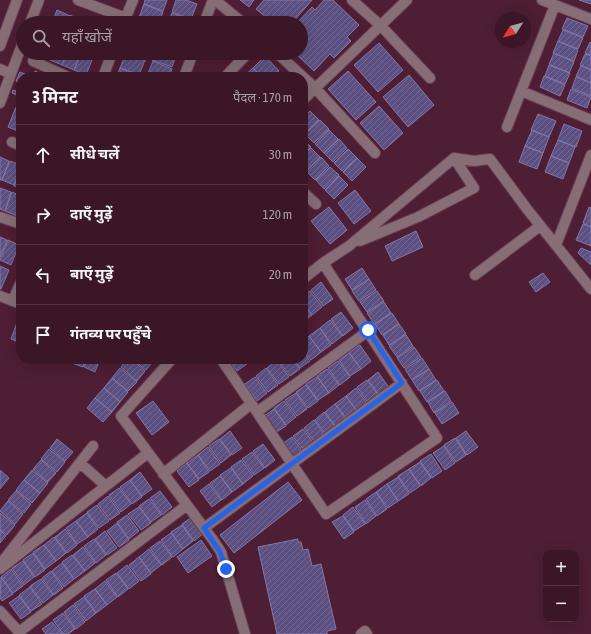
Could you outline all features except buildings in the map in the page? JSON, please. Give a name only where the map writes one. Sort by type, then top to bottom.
[{"type":"street","points":[[0,46],[17,0]]},
{"type":"street","points":[[33,16],[39,0]]},
{"type":"street","points":[[78,0],[116,16]]},
{"type":"street","points":[[126,16],[132,0]]},
{"type":"street","points":[[207,16],[214,0],[234,16]]},
{"type":"street","points":[[352,0],[381,26],[430,78]]},
{"type":"street","points":[[308,95],[407,0]]},
{"type":"street","points":[[542,0],[562,4],[591,19]]},
{"type":"street","points":[[507,128],[521,91],[562,4]]},
{"type":"street","points":[[0,103],[2,91],[16,60]]},
{"type":"street","points":[[105,72],[109,60]]},
{"type":"street","points":[[186,72],[190,60]]},
{"type":"street","points":[[230,72],[241,60]]},
{"type":"street","points":[[285,60],[298,72]]},
{"type":"street","points":[[34,61],[57,72]]},
{"type":"street","points":[[0,69],[11,74]]},
{"type":"street","points":[[308,82],[375,153]]},
{"type":"street","points":[[521,91],[591,120]]},
{"type":"street","points":[[556,245],[591,155]]},
{"type":"street","points":[[308,275],[349,246],[454,158],[474,161],[490,159],[540,226],[591,290]]},
{"type":"street","points":[[349,246],[418,217],[474,188],[454,158]]},
{"type":"street","points":[[308,197],[316,204]]},
{"type":"street","points":[[0,217],[16,222]]},
{"type":"street","points":[[474,275],[540,226]]},
{"type":"street","points":[[224,364],[326,514],[437,438],[324,263]]},
{"type":"street","points":[[0,296],[16,302]]},
{"type":"street","points":[[257,412],[368,330]]},
{"type":"street","points":[[168,364],[121,416],[220,552],[245,634]]},
{"type":"street","points":[[204,528],[402,383]]},
{"type":"street","points":[[163,474],[251,404]]},
{"type":"street","points":[[0,565],[93,446]]},
{"type":"street","points":[[0,570],[148,453]]},
{"type":"street","points":[[80,463],[106,486]]},
{"type":"street","points":[[0,612],[19,632],[187,505]]},
{"type":"street","points":[[361,634],[365,631],[367,634]]},
{"type":"route","points":[[226,569],[220,552],[204,528],[402,383],[368,330]]}]
